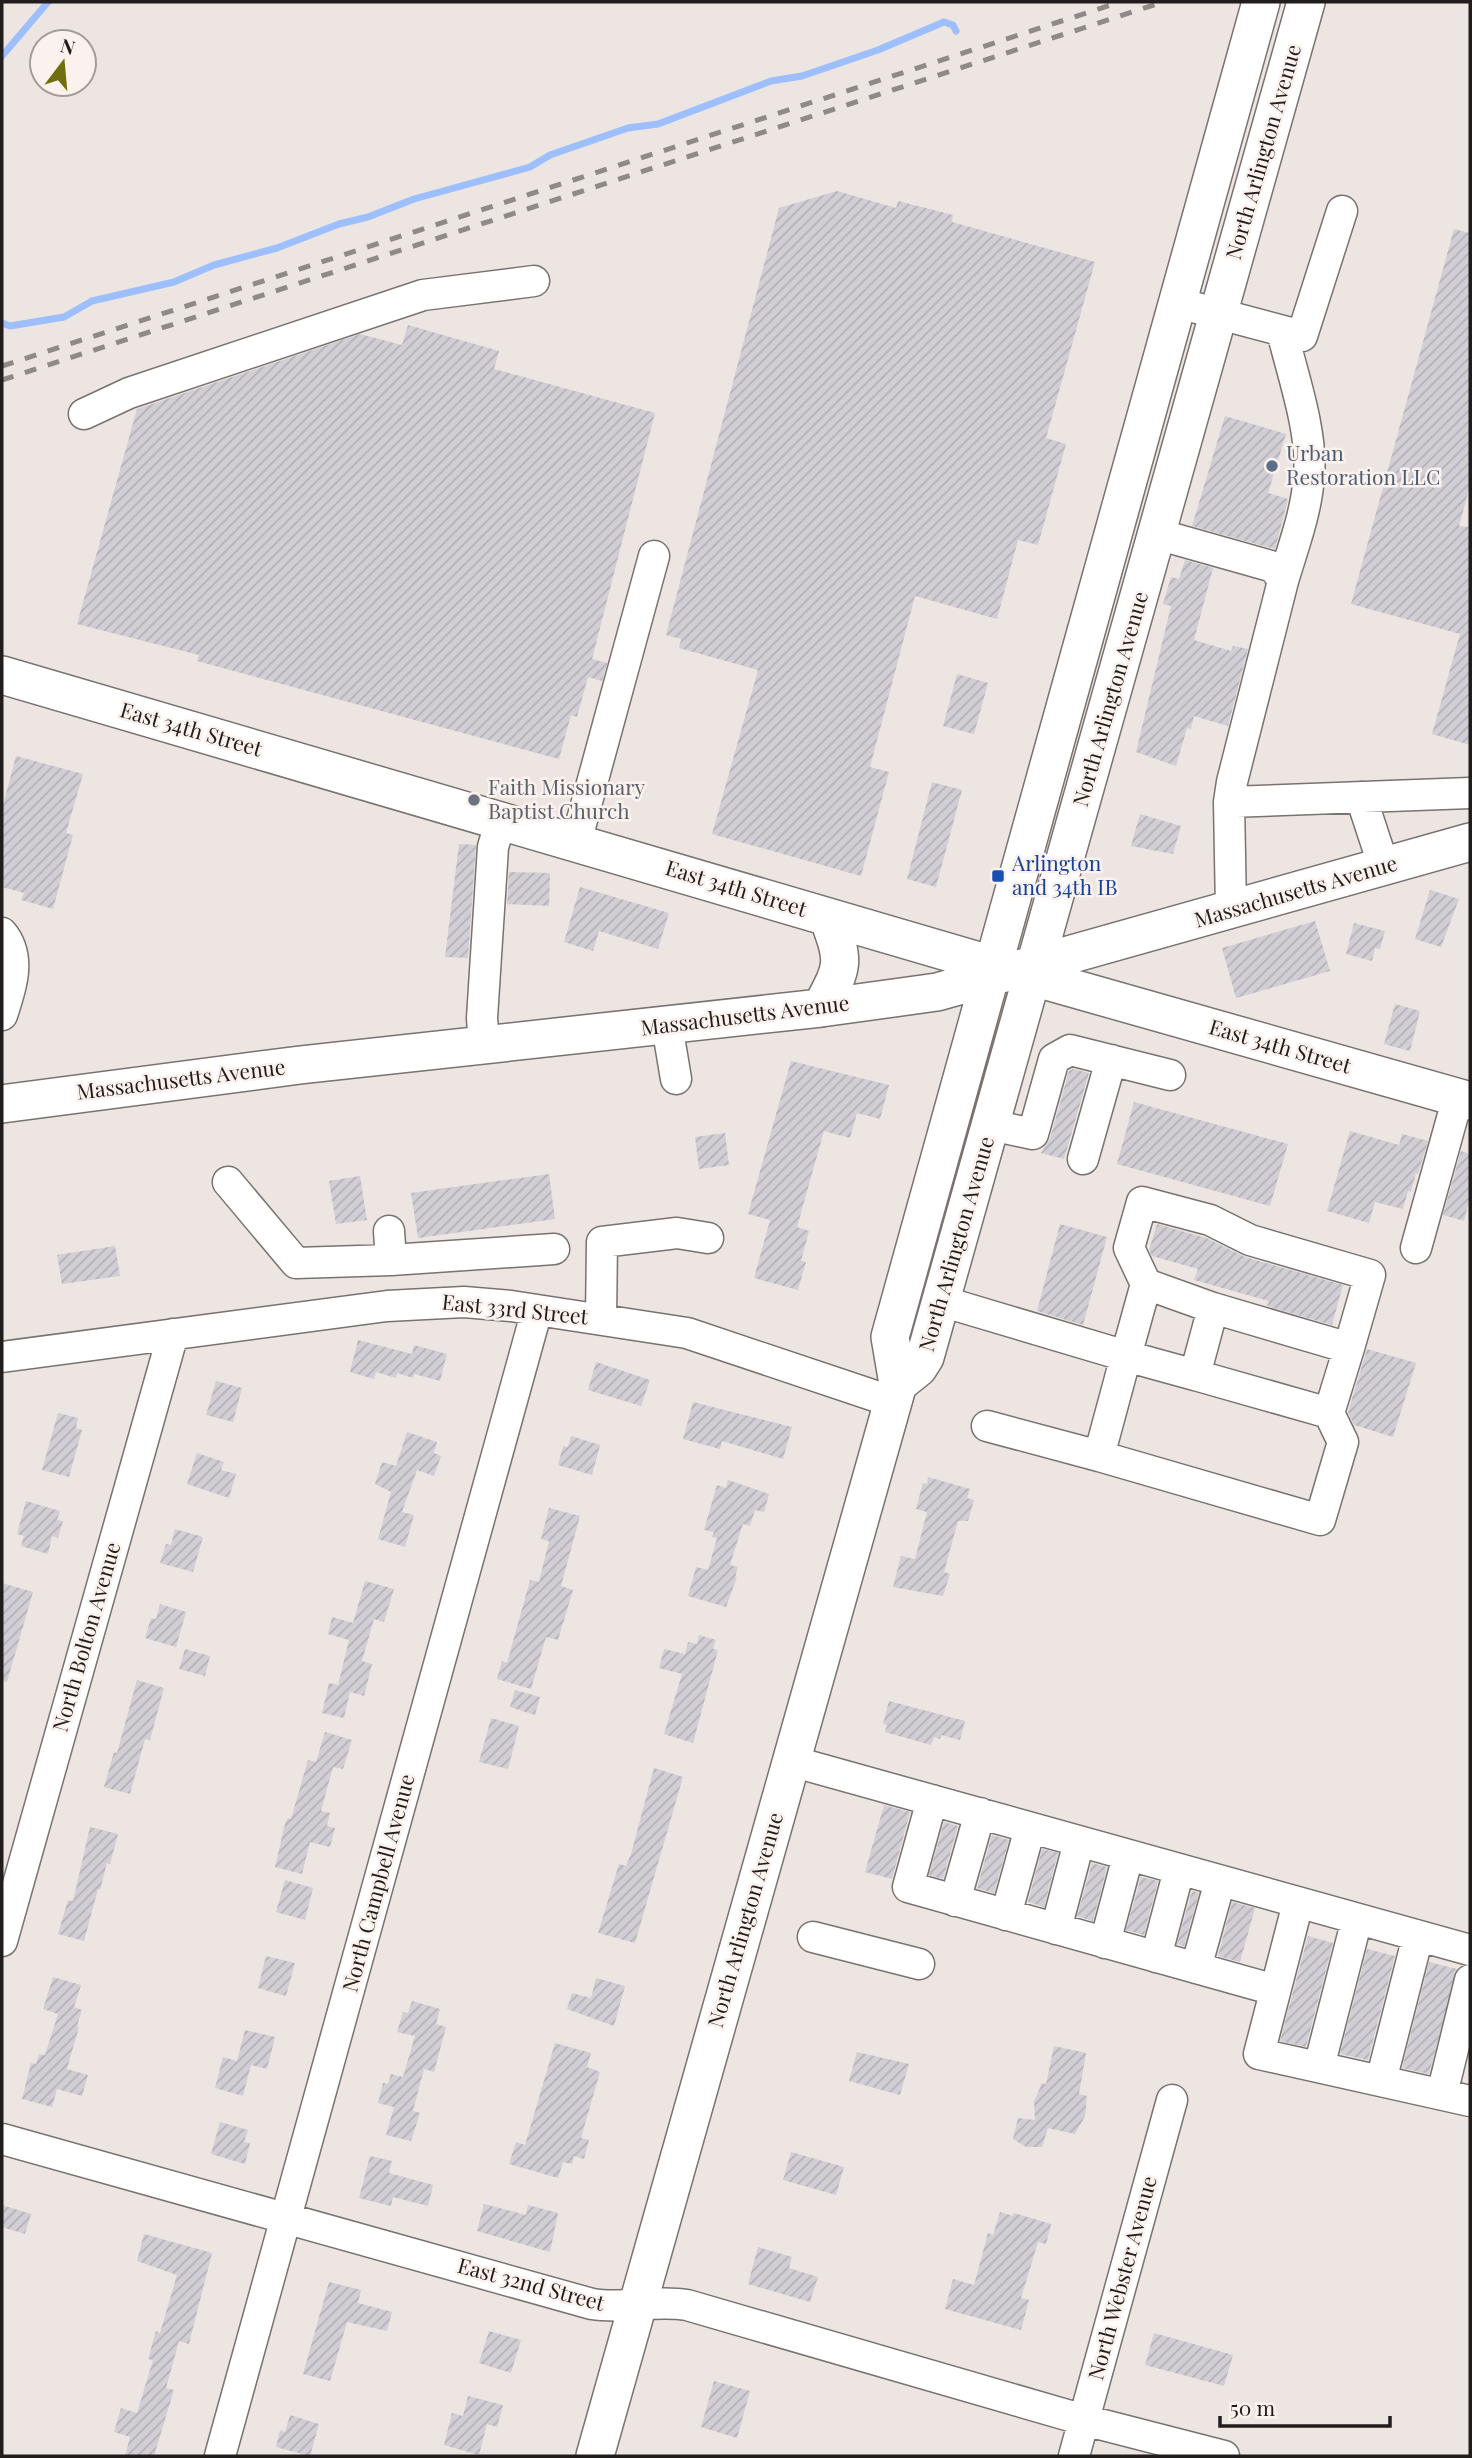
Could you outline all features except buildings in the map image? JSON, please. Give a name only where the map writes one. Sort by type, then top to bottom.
[{"type":"main road","name":"North Arlington Avenue","points":[[895,1393],[923,1362],[992,1125],[1014,971],[1178,303],[1261,2]]},
{"type":"main road","name":"North Arlington Avenue","points":[[595,2456],[895,1393],[890,1337],[1014,971],[1157,534],[1306,2]]},
{"type":"main road","name":"East 34th Street","points":[[2,675],[1014,971],[1464,1099]]},
{"type":"main road","name":"Massachusetts Avenue","points":[[2,1104],[300,1065],[821,1009],[937,992],[1470,842]]},
{"type":"main road","points":[[821,1009],[841,963],[841,948],[828,917]]},
{"type":"street","points":[[1178,303],[1302,336],[1342,211]]},
{"type":"street","points":[[84,414],[129,393],[423,295],[534,281]]},
{"type":"street","points":[[1231,910],[1229,802],[1283,581],[1299,528],[1310,474],[1303,424],[1282,331]]},
{"type":"street","points":[[1157,534],[1274,567],[1283,581]]},
{"type":"street","points":[[576,842],[654,556]]},
{"type":"street","points":[[1229,802],[1470,793]]},
{"type":"street","points":[[1361,797],[1384,867]]},
{"type":"street","points":[[484,1045],[482,1017],[492,847],[501,820]]},
{"type":"street","points":[[2,933],[8,941],[15,978],[2,1015]]},
{"type":"street","points":[[667,1025],[676,1079]]},
{"type":"street","points":[[992,1125],[1033,1134],[1054,1059],[1070,1050],[1170,1075]]},
{"type":"street","points":[[1083,1159],[1111,1060]]},
{"type":"street","points":[[1416,1248],[1464,1099]]},
{"type":"street","points":[[228,1182],[296,1263],[390,1245],[554,1249]]},
{"type":"street","points":[[987,1426],[1099,1455],[1320,1520],[1343,1442],[1329,1413],[1370,1275],[1250,1240],[1210,1220],[1142,1202],[1129,1248],[1146,1284],[1099,1455]]},
{"type":"street","points":[[601,1319],[602,1242],[677,1233],[708,1238]]},
{"type":"street","points":[[1146,1284],[1213,1308],[1349,1348]]},
{"type":"street","points":[[941,1301],[1329,1413]]},
{"type":"street","name":"East 33rd Street","points":[[2,1357],[437,1302],[487,1303],[703,1337],[895,1393]]},
{"type":"street","points":[[1195,1375],[1213,1308]]},
{"type":"street","name":"North Campbell Avenue","points":[[220,2456],[537,1310]]},
{"type":"street","name":"North Bolton Avenue","points":[[2,1941],[173,1334]]},
{"type":"street","points":[[791,1760],[1470,1950]]},
{"type":"street","points":[[932,1800],[908,1887],[1275,1990]]},
{"type":"street","points":[[955,1900],[980,1813]]},
{"type":"street","points":[[1006,1915],[1030,1828]]},
{"type":"street","points":[[1056,1929],[1079,1842]]},
{"type":"street","points":[[1105,1942],[1128,1856]]},
{"type":"street","points":[[1156,1957],[1179,1870]]},
{"type":"street","points":[[1196,1968],[1220,1881]]},
{"type":"street","points":[[1297,1903],[1258,2054],[1456,2098],[1470,1980]]},
{"type":"street","points":[[1319,2067],[1357,1919]]},
{"type":"street","points":[[1381,2081],[1418,1936]]},
{"type":"street","points":[[813,1937],[919,1964]]},
{"type":"street","name":"North Webster Avenue","points":[[1074,2456],[1172,2101]]},
{"type":"street","name":"East 32nd Street","points":[[2,2139],[592,2304],[615,2307],[662,2301],[687,2305],[1084,2420],[1224,2456]]},
{"type":"waterway","points":[[2,56],[48,2]]},
{"type":"waterway","points":[[2,323],[10,326],[64,317],[92,301],[174,282],[214,265],[277,248],[414,199],[530,167],[550,155],[628,128],[658,124],[771,81],[802,76],[878,50],[944,22],[953,25],[956,31]]},
{"type":"railway","points":[[2,366],[1120,2]]},
{"type":"railway","points":[[2,380],[1163,2]]},
{"type":"place","name":"Urban Restoration LLC","points":[[1272,466]]},
{"type":"place","name":"Faith Missionary Baptist Church","points":[[474,800]]},
{"type":"place","name":"Arlington and 34th IB","points":[[998,876]]}]
